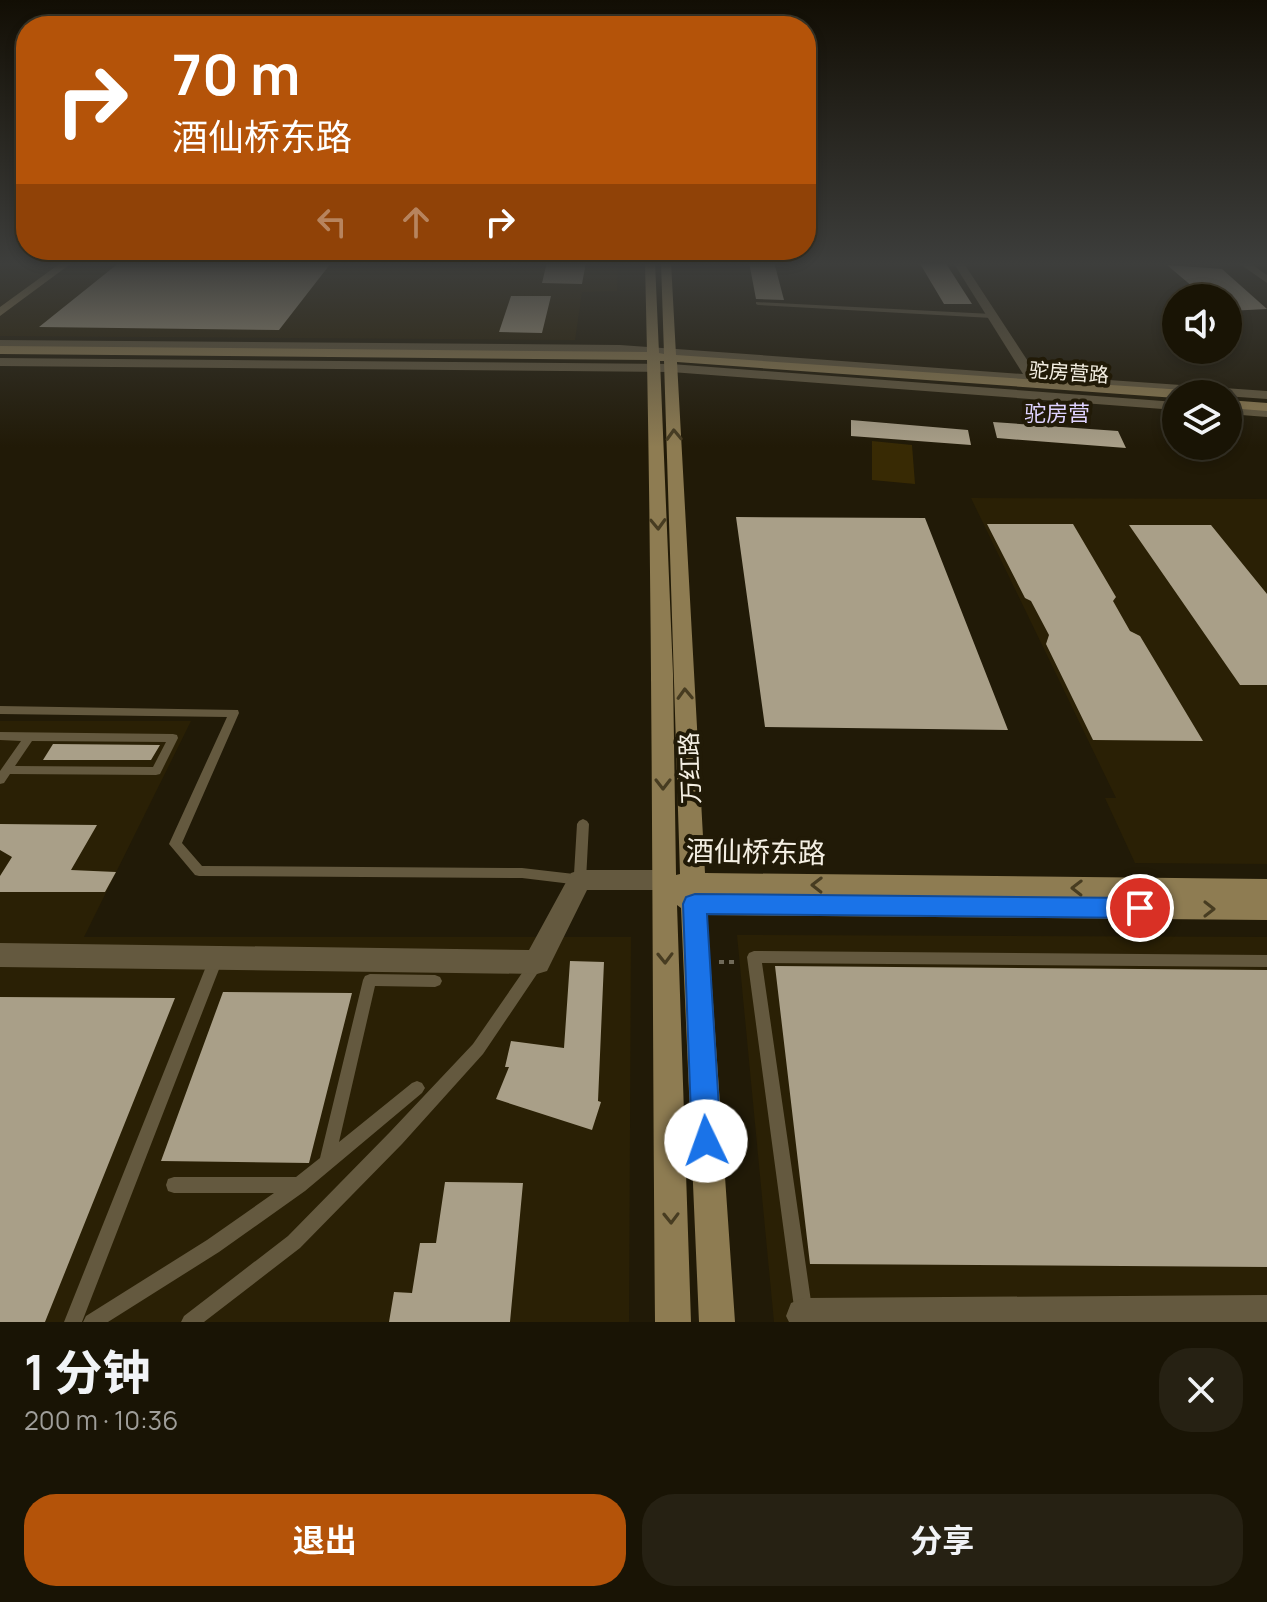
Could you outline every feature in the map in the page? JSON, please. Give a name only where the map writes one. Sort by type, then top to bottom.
[{"type":"street","name":"万红路","points":[[658,324],[662,360],[684,890],[673,1322]]},
{"type":"street","name":"万红路","points":[[663,324],[663,674],[684,890],[696,959],[717,1322]]},
{"type":"street","points":[[997,324],[1035,381],[1267,398]]},
{"type":"street","points":[[0,344],[662,360],[1162,405]]},
{"type":"street","name":"驼房营路","points":[[0,353],[662,360],[1035,381],[1162,392]]},
{"type":"street","points":[[0,362],[662,360]]},
{"type":"street","name":"驼房营路","points":[[662,360],[1162,399]]},
{"type":"street","points":[[1242,397],[1267,398]]},
{"type":"street","points":[[1242,405],[1267,407]]},
{"type":"street","points":[[1242,411],[1267,413]]},
{"type":"street","points":[[0,955],[537,962],[580,880],[684,890],[1267,909]]},
{"type":"street","name":"酒仙桥东路","points":[[684,890],[1267,890]]},
{"type":"street","points":[[804,1319],[1267,1313]]},
{"type":"lane","points":[[0,710],[234,713],[175,844],[199,871],[522,873],[580,880],[583,824]]},
{"type":"lane","points":[[0,736],[173,738],[156,771],[3,775]]},
{"type":"lane","points":[[3,775],[29,737]]},
{"type":"lane","points":[[804,1319],[754,957],[1267,961]]},
{"type":"lane","points":[[73,1322],[217,958]]},
{"type":"lane","points":[[190,1322],[294,1242],[396,1138],[478,1049],[537,962]]},
{"type":"lane","points":[[326,1164],[370,980],[435,981]]},
{"type":"lane","points":[[92,1322],[213,1246],[299,1185],[417,1088]]},
{"type":"lane","points":[[174,1185],[299,1185]]},
{"type":"path","points":[[696,959],[735,963],[754,957]]},
{"type":"shaded area","points":[[0,324],[577,324],[575,340],[0,336]]},
{"type":"shaded area","points":[[872,441],[912,445],[915,484],[872,480]]},
{"type":"shaded area","points":[[971,498],[1267,499],[1267,864],[1135,863],[1105,798],[1116,798]]},
{"type":"shaded area","points":[[0,721],[191,721],[84,937],[631,937],[629,1322],[0,1322]]},
{"type":"shaded area","points":[[737,935],[1267,937],[1267,1322],[774,1322]]},
{"type":"building","points":[[43,324],[284,324],[279,330],[39,327]]},
{"type":"building","points":[[502,324],[544,324],[542,333],[499,332]]},
{"type":"building","points":[[851,420],[968,430],[971,445],[851,436]]},
{"type":"building","points":[[993,422],[1118,431],[1126,448],[997,438]]},
{"type":"building","points":[[736,517],[925,518],[1008,730],[765,727]]},
{"type":"building","points":[[987,524],[1073,524],[1116,597],[1113,601],[1130,631],[1140,636],[1203,741],[1093,740],[1046,644],[1049,635],[1031,601],[1025,598]]},
{"type":"building","points":[[1129,525],[1211,525],[1267,594],[1267,685],[1240,685]]},
{"type":"building","points":[[53,744],[160,745],[151,760],[43,760]]},
{"type":"building","points":[[0,824],[97,825],[71,870],[116,872],[105,892],[0,892],[0,876],[12,857],[0,850]]},
{"type":"building","points":[[570,961],[604,962],[598,1101],[601,1102],[592,1130],[496,1099],[509,1067],[505,1067],[511,1041],[564,1048]]},
{"type":"building","points":[[775,966],[1267,970],[1267,1267],[810,1264]]},
{"type":"building","points":[[223,992],[352,993],[309,1163],[161,1161]]},
{"type":"building","points":[[0,997],[175,998],[45,1322],[0,1322]]},
{"type":"building","points":[[445,1182],[523,1183],[510,1322],[389,1322],[394,1292],[412,1293],[420,1243],[436,1243]]},
{"type":"district","name":"驼房营","points":[[1057,413]]},
{"type":"route","points":[[706,1141],[695,904],[1140,908]]}]
